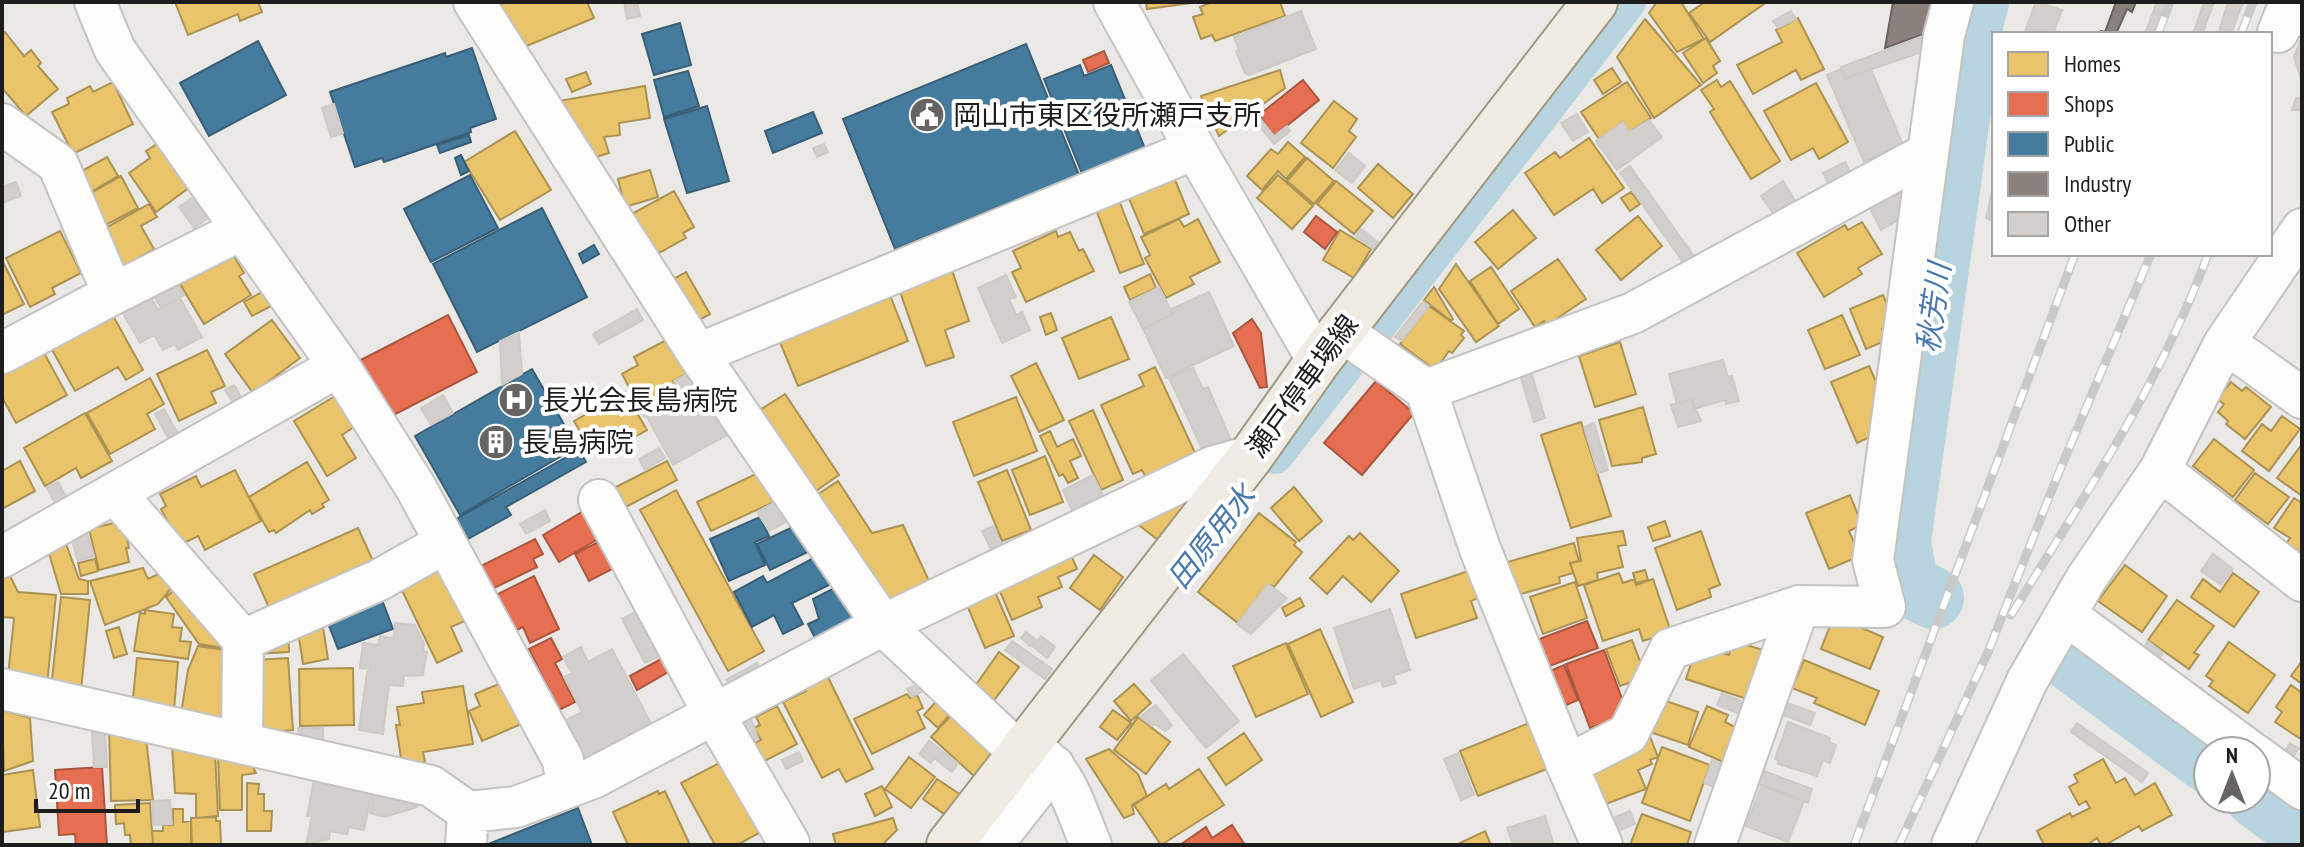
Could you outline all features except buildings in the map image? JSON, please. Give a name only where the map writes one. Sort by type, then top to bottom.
[{"type":"main road","name":"瀬戸停車場線","points":[[949,845],[1040,756],[1329,346],[1595,2]]},
{"type":"street","points":[[95,2],[115,50],[339,366],[416,488],[563,760],[567,787]]},
{"type":"street","points":[[474,2],[698,354],[883,625],[1009,743],[1040,756],[1063,779],[1091,845]]},
{"type":"street","points":[[1114,2],[1195,149],[1329,346],[1426,390],[1633,313],[1928,153]]},
{"type":"street","points":[[1567,765],[1628,734],[1670,649],[1799,606],[1885,607],[1873,560],[1944,36],[1953,2]]},
{"type":"street","points":[[2,124],[58,164],[113,294]]},
{"type":"street","points":[[698,354],[1195,149]]},
{"type":"street","points":[[1952,845],[2027,681],[2086,579],[2160,470],[2224,344],[2302,229]]},
{"type":"street","points":[[2,353],[241,230]]},
{"type":"street","points":[[2224,344],[2302,398]]},
{"type":"street","points":[[2,557],[339,366]]},
{"type":"street","points":[[1426,390],[1480,549],[1602,845]]},
{"type":"street","points":[[2,689],[431,786],[467,828],[593,778],[883,625],[1212,467],[1251,456]]},
{"type":"street","points":[[2160,470],[2302,581]]},
{"type":"street","points":[[115,493],[243,640],[242,743]]},
{"type":"street","points":[[599,500],[715,716],[789,843]]},
{"type":"street","points":[[243,640],[379,580],[445,543]]},
{"type":"street","points":[[1715,845],[1799,606]]},
{"type":"street","points":[[2066,615],[2228,735]]},
{"type":"street","points":[[992,845],[1040,756]]},
{"type":"street","points":[[2272,767],[2302,789]]},
{"type":"waterway","name":"田原用水","points":[[1372,334],[1628,2]]},
{"type":"waterway","name":"秋芳川","points":[[1933,598],[1907,585],[1900,541],[1972,25],[1978,2]]},
{"type":"waterway","name":"田原用水","points":[[1275,456],[1348,363]]},
{"type":"waterway","name":"秋芳川","points":[[2069,659],[2192,750]]},
{"type":"waterway","name":"秋芳川","points":[[2272,809],[2302,831]]},
{"type":"railway","points":[[2159,32],[2170,2]]},
{"type":"railway","points":[[2242,32],[2253,2]]},
{"type":"railway","points":[[1854,845],[2074,256]]},
{"type":"railway","points":[[1899,845],[1988,652],[2057,477],[2150,256]]},
{"type":"railway","points":[[2011,615],[2144,394],[2168,348],[2207,256]]},
{"type":"place","name":"岡山市東区役所瀬戸支所","points":[[927,115]]},
{"type":"place","name":"長光会長島病院","points":[[516,400]]},
{"type":"place","name":"長島病院","points":[[496,442]]}]
